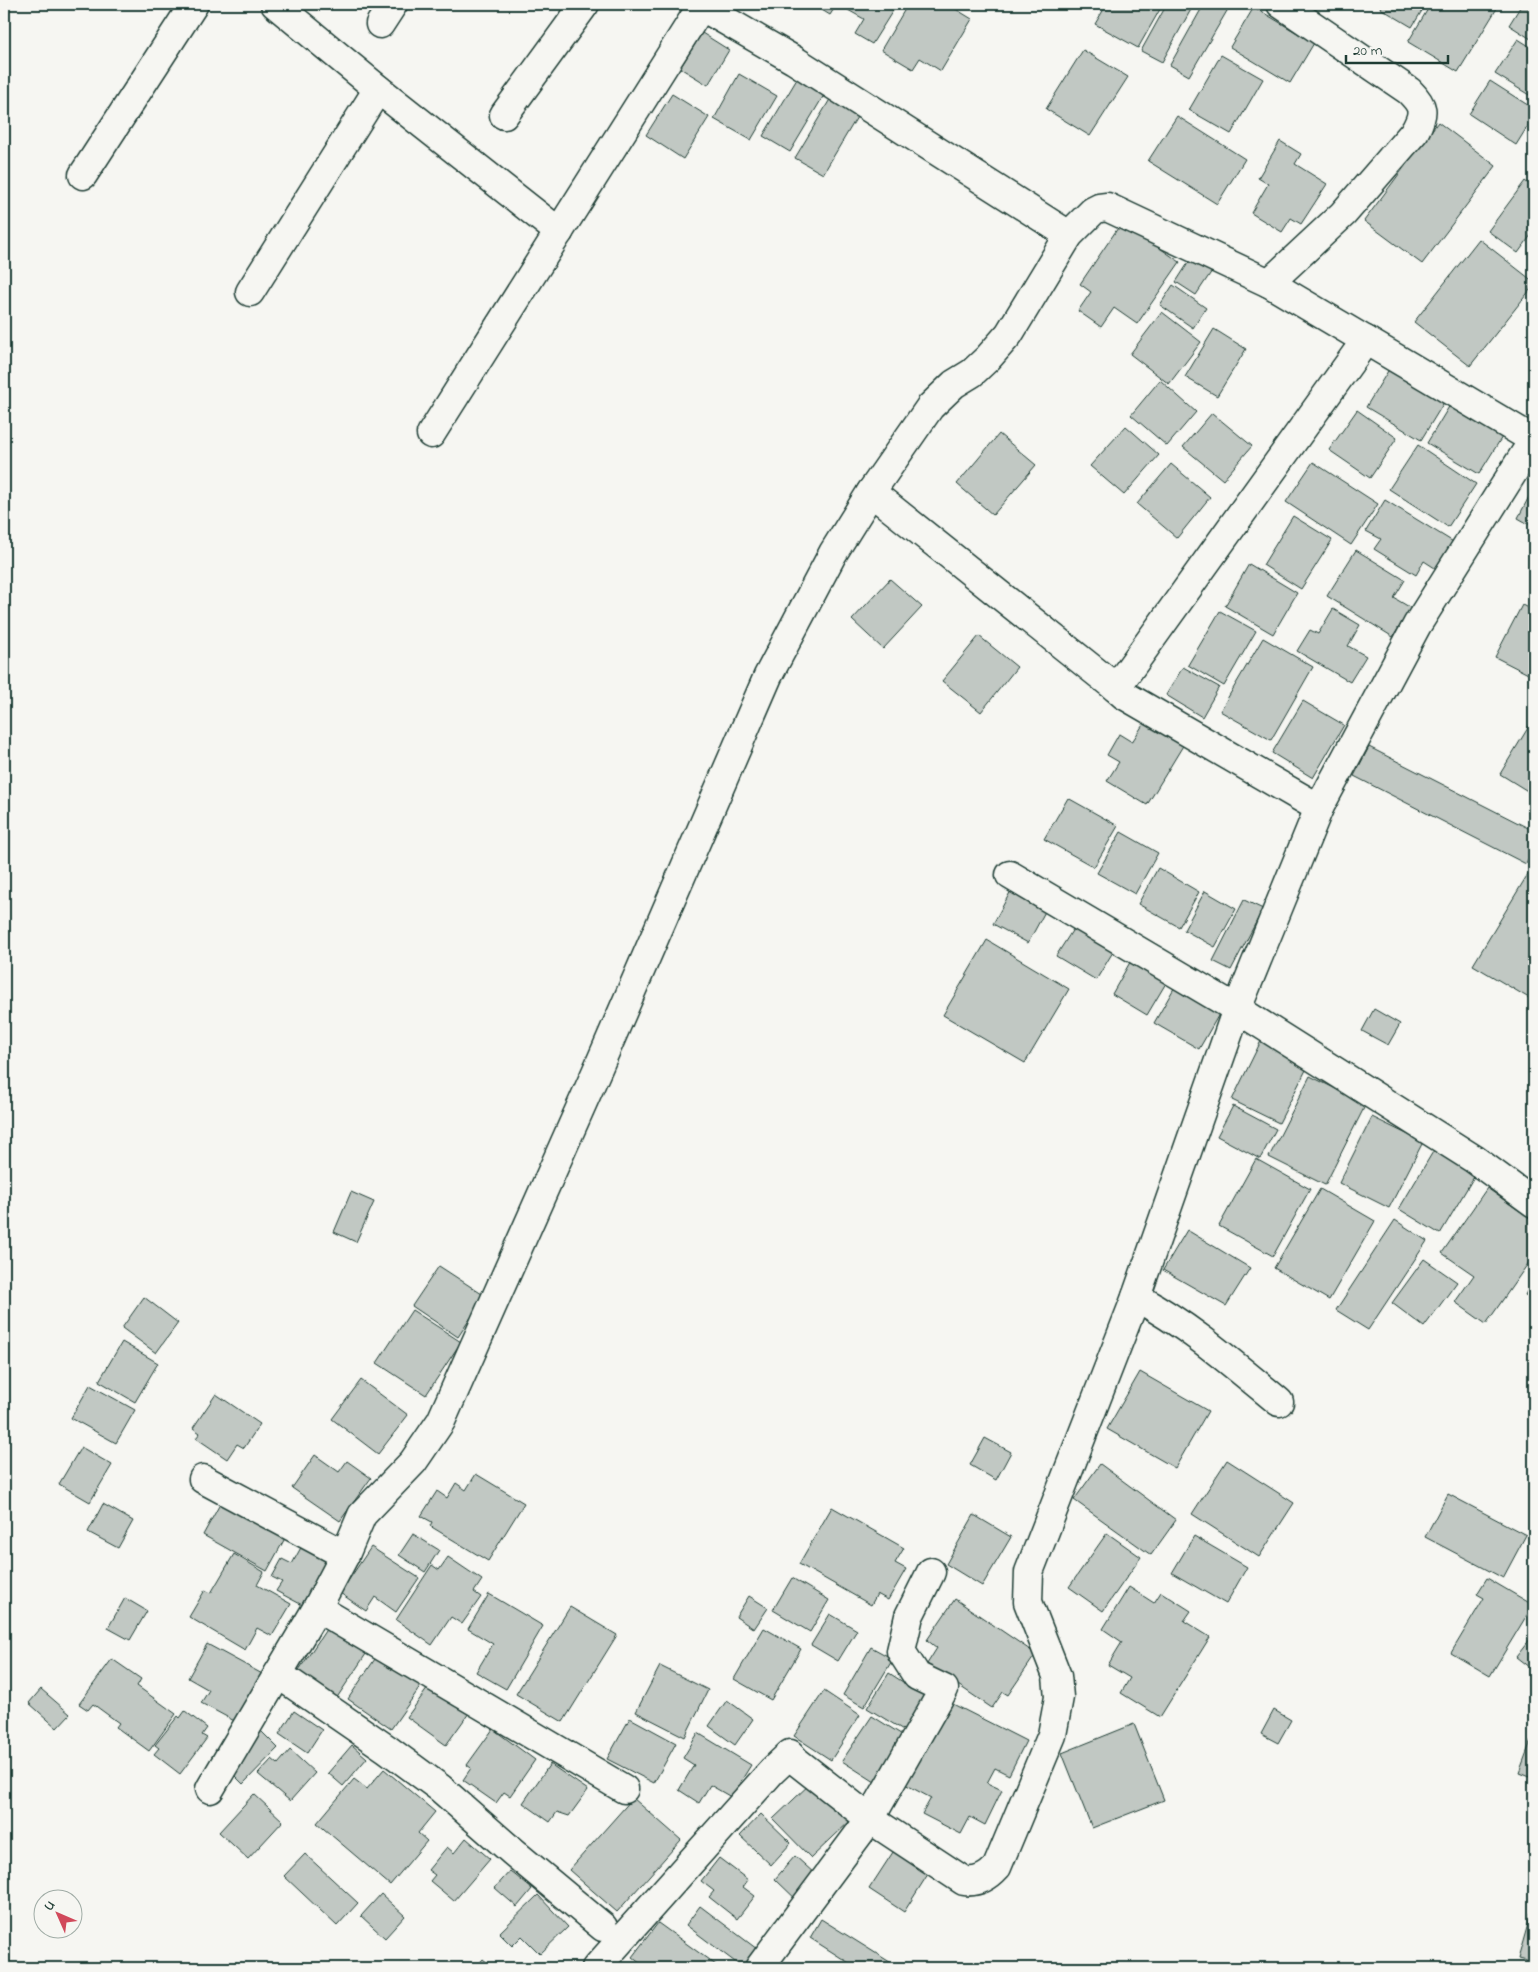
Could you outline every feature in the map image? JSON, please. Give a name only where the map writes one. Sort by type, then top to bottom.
[{"type":"street","points":[[83,175],[194,4]]},
{"type":"street","points":[[274,4],[559,232]]},
{"type":"street","points":[[504,115],[584,4]]},
{"type":"street","points":[[1269,283],[1343,214],[1414,131],[1421,119],[1422,108],[1409,91],[1308,11],[1281,4]]},
{"type":"street","points":[[430,434],[559,232],[699,6],[794,60],[1070,236]]},
{"type":"street","points":[[250,292],[378,89]]},
{"type":"street","points":[[210,1789],[317,1608],[362,1515],[413,1462],[441,1421],[594,1077],[768,676],[833,553],[871,492],[930,407],[954,384],[972,373],[988,358],[1009,334],[1070,236],[1093,211],[1107,207],[1269,283],[1534,439],[1417,626],[1319,808],[1237,1009],[1136,1296],[1029,1572],[1028,1602],[1057,1676],[1059,1697],[1052,1735],[997,1867],[980,1880],[973,1882],[964,1881],[870,1819],[796,1761],[790,1754],[772,1771],[596,1968]]},
{"type":"street","points":[[1116,688],[1366,340]]},
{"type":"street","points":[[871,492],[1124,695],[1319,808]]},
{"type":"street","points":[[1010,875],[1237,1009],[1474,1159],[1534,1203]]},
{"type":"street","points":[[1136,1296],[1163,1311],[1200,1338],[1279,1402]]},
{"type":"street","points":[[203,1479],[344,1555]]},
{"type":"street","points":[[759,1968],[870,1819],[944,1689],[917,1676],[901,1650],[910,1616],[931,1572]]},
{"type":"street","points":[[317,1608],[624,1790]]},
{"type":"street","points":[[278,1674],[440,1788],[512,1852],[603,1927]]},
{"type":"building","points":[[812,4],[837,4],[830,15]]},
{"type":"building","points":[[852,4],[897,4],[872,44],[855,34],[864,19],[848,10]]},
{"type":"building","points":[[908,4],[957,4],[954,8],[972,19],[941,71],[920,58],[913,69],[881,50]]},
{"type":"building","points":[[1107,4],[1163,4],[1138,48],[1095,24]]},
{"type":"building","points":[[1167,4],[1194,4],[1162,62],[1141,51]]},
{"type":"building","points":[[1204,4],[1231,4],[1189,76],[1170,65]]},
{"type":"building","points":[[1382,4],[1426,4],[1412,27],[1380,8]]},
{"type":"building","points":[[1431,4],[1499,5],[1458,72],[1408,42]]},
{"type":"building","points":[[1522,4],[1534,4],[1534,41],[1509,25]]},
{"type":"building","points":[[1254,7],[1314,43],[1290,83],[1230,47]]},
{"type":"building","points":[[702,33],[729,50],[708,85],[680,68]]},
{"type":"building","points":[[1518,39],[1534,49],[1534,98],[1495,74]]},
{"type":"building","points":[[1083,50],[1128,77],[1090,136],[1046,109]]},
{"type":"building","points":[[1221,55],[1263,79],[1231,134],[1189,110]]},
{"type":"building","points":[[739,74],[777,96],[751,140],[714,119]]},
{"type":"building","points":[[800,74],[827,90],[790,152],[763,136]]},
{"type":"building","points":[[1490,81],[1534,109],[1534,116],[1516,145],[1469,114]]},
{"type":"building","points":[[672,94],[709,117],[683,159],[646,135]]},
{"type":"building","points":[[832,96],[860,112],[823,174],[795,158]]},
{"type":"building","points":[[1177,116],[1245,159],[1217,204],[1148,161]]},
{"type":"building","points":[[1438,122],[1496,166],[1422,264],[1364,221]]},
{"type":"building","points":[[1280,141],[1301,154],[1295,164],[1327,184],[1301,224],[1291,218],[1282,232],[1251,213],[1268,184],[1258,178]]},
{"type":"building","points":[[1525,181],[1534,188],[1534,231],[1518,253],[1488,231]]},
{"type":"building","points":[[1122,222],[1180,262],[1137,324],[1114,308],[1101,327],[1078,311],[1091,292],[1080,284]]},
{"type":"building","points":[[1479,239],[1534,282],[1534,285],[1470,366],[1414,322]]},
{"type":"building","points":[[1192,257],[1212,271],[1196,295],[1176,282]]},
{"type":"building","points":[[1173,285],[1206,308],[1193,328],[1160,305]]},
{"type":"building","points":[[1162,312],[1201,342],[1169,384],[1130,354]]},
{"type":"building","points":[[1214,329],[1246,349],[1217,396],[1185,377]]},
{"type":"building","points":[[1391,366],[1446,399],[1421,440],[1366,407]]},
{"type":"building","points":[[1160,380],[1196,412],[1167,446],[1131,415]]},
{"type":"building","points":[[1450,405],[1502,437],[1479,474],[1427,443]]},
{"type":"building","points":[[1357,410],[1397,438],[1370,478],[1329,450]]},
{"type":"building","points":[[1212,413],[1252,446],[1223,480],[1183,447]]},
{"type":"building","points":[[1126,426],[1159,455],[1124,495],[1090,466]]},
{"type":"building","points":[[999,434],[1036,465],[993,515],[957,484]]},
{"type":"building","points":[[1418,445],[1476,484],[1448,527],[1389,489]]},
{"type":"building","points":[[1313,462],[1378,504],[1351,545],[1286,502]]},
{"type":"building","points":[[1171,464],[1210,497],[1177,538],[1137,504]]},
{"type":"building","points":[[1534,487],[1534,527],[1518,518]]},
{"type":"building","points":[[1385,500],[1455,543],[1438,570],[1424,561],[1416,575],[1374,549],[1381,539],[1366,531]]},
{"type":"building","points":[[1293,516],[1332,540],[1301,589],[1263,565]]},
{"type":"building","points":[[1356,550],[1405,580],[1394,598],[1411,608],[1393,637],[1327,596]]},
{"type":"building","points":[[1249,564],[1297,593],[1273,634],[1225,606]]},
{"type":"building","points":[[890,579],[922,607],[883,649],[852,620]]},
{"type":"building","points":[[1522,605],[1534,611],[1534,677],[1495,657]]},
{"type":"building","points":[[1333,609],[1360,625],[1348,646],[1366,656],[1350,682],[1297,651],[1310,630],[1318,634]]},
{"type":"building","points":[[1220,611],[1256,631],[1224,686],[1188,665]]},
{"type":"building","points":[[979,636],[1017,667],[981,712],[942,681]]},
{"type":"building","points":[[1263,638],[1313,667],[1271,740],[1220,711]]},
{"type":"building","points":[[1183,667],[1219,687],[1202,717],[1166,695]]},
{"type":"building","points":[[1303,701],[1344,725],[1313,778],[1272,753]]},
{"type":"building","points":[[1534,718],[1534,795],[1500,774]]},
{"type":"building","points":[[1146,720],[1184,744],[1147,805],[1107,781],[1119,762],[1107,755],[1119,734],[1132,742]]},
{"type":"building","points":[[1369,747],[1534,831],[1534,849],[1526,864],[1354,776]]},
{"type":"building","points":[[1068,798],[1118,826],[1094,867],[1044,839]]},
{"type":"building","points":[[1121,832],[1158,853],[1135,894],[1097,873]]},
{"type":"building","points":[[1534,864],[1534,1001],[1473,965]]},
{"type":"building","points":[[1158,868],[1199,892],[1179,927],[1138,904]]},
{"type":"building","points":[[1013,887],[1048,906],[1028,943],[993,924]]},
{"type":"building","points":[[1205,891],[1236,909],[1215,947],[1184,930]]},
{"type":"building","points":[[1244,900],[1263,909],[1231,970],[1213,961]]},
{"type":"building","points":[[1077,923],[1116,947],[1096,980],[1056,956]]},
{"type":"building","points":[[987,940],[1069,989],[1025,1063],[943,1015]]},
{"type":"building","points":[[1133,957],[1169,978],[1147,1015],[1112,994]]},
{"type":"building","points":[[1177,983],[1222,1009],[1199,1049],[1154,1023]]},
{"type":"building","points":[[1374,1009],[1400,1024],[1388,1045],[1362,1031]]},
{"type":"building","points":[[1261,1041],[1309,1064],[1279,1123],[1232,1100]]},
{"type":"building","points":[[1310,1076],[1366,1104],[1325,1185],[1269,1157]]},
{"type":"building","points":[[1233,1106],[1276,1129],[1260,1159],[1217,1136]]},
{"type":"building","points":[[1372,1117],[1423,1142],[1389,1208],[1339,1183]]},
{"type":"building","points":[[1434,1150],[1475,1175],[1440,1234],[1399,1209]]},
{"type":"building","points":[[1256,1159],[1310,1189],[1273,1256],[1219,1226]]},
{"type":"building","points":[[1487,1188],[1534,1221],[1534,1255],[1486,1324],[1455,1302],[1474,1275],[1442,1253]]},
{"type":"building","points":[[1320,1189],[1375,1221],[1329,1300],[1274,1268]]},
{"type":"building","points":[[351,1192],[374,1202],[356,1242],[334,1232]]},
{"type":"building","points":[[1395,1220],[1427,1241],[1368,1330],[1336,1310]]},
{"type":"building","points":[[1187,1230],[1250,1268],[1226,1306],[1163,1270]]},
{"type":"building","points":[[1424,1259],[1457,1282],[1424,1327],[1392,1303]]},
{"type":"building","points":[[439,1266],[485,1296],[458,1337],[412,1306]]},
{"type":"building","points":[[1534,1278],[1534,1299],[1525,1295]]},
{"type":"building","points":[[144,1297],[178,1323],[156,1353],[122,1328]]},
{"type":"building","points":[[412,1310],[461,1342],[426,1395],[377,1363]]},
{"type":"building","points":[[122,1342],[158,1363],[135,1402],[99,1381]]},
{"type":"building","points":[[1140,1372],[1208,1411],[1175,1468],[1107,1429]]},
{"type":"building","points":[[361,1380],[408,1415],[378,1454],[332,1419]]},
{"type":"building","points":[[90,1385],[135,1410],[116,1443],[71,1418]]},
{"type":"building","points":[[216,1394],[260,1424],[244,1448],[237,1444],[227,1459],[196,1438],[200,1433],[193,1428]]},
{"type":"building","points":[[985,1438],[1011,1452],[996,1480],[970,1465]]},
{"type":"building","points":[[81,1447],[112,1465],[90,1502],[59,1484]]},
{"type":"building","points":[[315,1455],[339,1472],[347,1461],[371,1478],[340,1521],[292,1488]]},
{"type":"building","points":[[1227,1460],[1294,1503],[1259,1557],[1192,1514]]},
{"type":"building","points":[[1100,1464],[1176,1520],[1151,1555],[1074,1500]]},
{"type":"building","points":[[476,1474],[524,1503],[488,1561],[430,1526],[432,1522],[421,1516],[437,1491],[447,1498],[456,1483],[466,1490]]},
{"type":"building","points":[[1448,1494],[1526,1535],[1503,1578],[1425,1537]]},
{"type":"building","points":[[225,1495],[289,1531],[267,1571],[203,1535]]},
{"type":"building","points":[[103,1504],[133,1521],[118,1548],[88,1532]]},
{"type":"building","points":[[832,1507],[904,1548],[895,1563],[906,1569],[888,1600],[877,1594],[871,1605],[799,1564]]},
{"type":"building","points":[[974,1515],[1011,1537],[982,1586],[946,1564]]},
{"type":"building","points":[[1107,1533],[1141,1557],[1103,1611],[1069,1587]]},
{"type":"building","points":[[413,1534],[439,1550],[425,1572],[399,1555]]},
{"type":"building","points":[[1194,1536],[1247,1567],[1226,1604],[1172,1573]]},
{"type":"building","points":[[304,1542],[333,1559],[306,1607],[276,1591],[282,1582],[272,1577],[282,1559],[292,1564]]},
{"type":"building","points":[[371,1547],[419,1578],[396,1612],[375,1597],[366,1611],[340,1593]]},
{"type":"building","points":[[234,1554],[264,1572],[257,1585],[291,1604],[272,1636],[257,1628],[245,1650],[189,1617],[205,1590],[211,1593]]},
{"type":"building","points":[[448,1557],[482,1580],[474,1592],[481,1597],[462,1624],[451,1617],[432,1645],[396,1620],[432,1565],[439,1570]]},
{"type":"building","points":[[792,1578],[829,1600],[810,1632],[773,1610]]},
{"type":"building","points":[[1487,1578],[1533,1605],[1490,1676],[1451,1653],[1484,1598],[1477,1594]]},
{"type":"building","points":[[1129,1587],[1154,1603],[1161,1592],[1191,1611],[1184,1621],[1210,1637],[1160,1717],[1121,1693],[1130,1678],[1108,1665],[1122,1642],[1103,1629]]},
{"type":"building","points":[[489,1594],[543,1626],[506,1689],[476,1672],[493,1644],[468,1629]]},
{"type":"building","points":[[749,1596],[768,1608],[754,1629],[736,1617]]},
{"type":"building","points":[[125,1598],[147,1611],[130,1640],[108,1628]]},
{"type":"building","points":[[955,1599],[1036,1654],[1008,1695],[1003,1692],[992,1708],[927,1664],[937,1648],[927,1640]]},
{"type":"building","points":[[570,1607],[617,1635],[563,1722],[516,1694]]},
{"type":"building","points":[[830,1614],[857,1630],[838,1661],[811,1645]]},
{"type":"building","points":[[329,1625],[368,1651],[336,1699],[297,1673]]},
{"type":"building","points":[[764,1628],[801,1649],[771,1700],[734,1679]]},
{"type":"building","points":[[1534,1634],[1534,1671],[1516,1657]]},
{"type":"building","points":[[207,1644],[266,1676],[240,1724],[201,1703],[209,1690],[188,1678]]},
{"type":"building","points":[[871,1647],[893,1659],[864,1707],[843,1695]]},
{"type":"building","points":[[379,1653],[423,1683],[391,1729],[348,1699]]},
{"type":"building","points":[[112,1659],[141,1679],[137,1686],[176,1714],[149,1751],[116,1727],[119,1723],[93,1704],[88,1710],[79,1704]]},
{"type":"building","points":[[660,1666],[708,1690],[685,1737],[636,1712]]},
{"type":"building","points":[[889,1673],[931,1700],[910,1734],[867,1708]]},
{"type":"building","points":[[430,1685],[469,1713],[446,1745],[407,1717]]},
{"type":"building","points":[[41,1689],[70,1714],[57,1728],[29,1703]]},
{"type":"building","points":[[824,1691],[860,1715],[831,1760],[794,1736]]},
{"type":"building","points":[[943,1699],[1026,1741],[1009,1775],[995,1768],[987,1783],[1002,1790],[985,1825],[970,1817],[961,1834],[922,1814],[931,1798],[901,1782]]},
{"type":"building","points":[[727,1700],[753,1719],[735,1745],[709,1726]]},
{"type":"building","points":[[1274,1710],[1291,1720],[1278,1743],[1261,1734]]},
{"type":"building","points":[[185,1711],[207,1728],[202,1735],[207,1738],[180,1774],[154,1754],[159,1748],[155,1745],[178,1716],[180,1718]]},
{"type":"building","points":[[294,1711],[322,1730],[307,1753],[279,1734]]},
{"type":"building","points":[[872,1716],[904,1736],[875,1782],[842,1761]]},
{"type":"building","points":[[630,1718],[676,1743],[654,1783],[607,1759]]},
{"type":"building","points":[[1134,1724],[1164,1800],[1092,1828],[1062,1753]]},
{"type":"building","points":[[493,1729],[535,1760],[510,1796],[504,1792],[496,1803],[463,1780],[471,1768],[467,1765]]},
{"type":"building","points":[[260,1730],[278,1748],[243,1784],[225,1766]]},
{"type":"building","points":[[698,1733],[751,1765],[731,1797],[710,1785],[699,1803],[679,1790],[694,1765],[683,1758]]},
{"type":"building","points":[[1534,1733],[1534,1779],[1519,1773]]},
{"type":"building","points":[[352,1745],[367,1758],[343,1786],[328,1773]]},
{"type":"building","points":[[290,1750],[315,1773],[290,1801],[258,1774],[272,1759],[278,1764]]},
{"type":"building","points":[[550,1764],[588,1790],[569,1816],[557,1812],[550,1822],[523,1803]]},
{"type":"building","points":[[384,1769],[435,1812],[418,1833],[427,1841],[390,1885],[317,1823],[354,1779],[367,1789]]},
{"type":"building","points":[[813,1781],[851,1820],[811,1858],[773,1819]]},
{"type":"building","points":[[254,1794],[283,1821],[248,1859],[219,1832]]},
{"type":"building","points":[[633,1798],[681,1840],[617,1912],[569,1870]]},
{"type":"building","points":[[761,1814],[791,1843],[771,1865],[740,1836]]},
{"type":"building","points":[[466,1838],[490,1859],[454,1901],[430,1881],[435,1875],[428,1870],[447,1847],[454,1853]]},
{"type":"building","points":[[895,1849],[930,1871],[904,1912],[869,1889]]},
{"type":"building","points":[[305,1854],[358,1903],[337,1926],[284,1876]]},
{"type":"building","points":[[795,1856],[824,1882],[803,1906],[775,1879]]},
{"type":"building","points":[[719,1858],[748,1880],[743,1887],[755,1896],[737,1919],[709,1897],[714,1891],[701,1881]]},
{"type":"building","points":[[510,1871],[532,1889],[517,1907],[495,1888]]},
{"type":"building","points":[[381,1894],[405,1916],[385,1938],[361,1916]]},
{"type":"building","points":[[538,1895],[568,1927],[540,1954],[522,1936],[512,1946],[499,1933]]},
{"type":"building","points":[[1534,1903],[1534,1963],[1518,1959]]},
{"type":"building","points":[[700,1906],[757,1949],[743,1968],[686,1925]]},
{"type":"building","points":[[821,1919],[893,1964],[890,1968],[857,1968],[810,1938]]},
{"type":"building","points":[[658,1923],[720,1968],[646,1968],[632,1957]]},
{"type":"building","points":[[483,1959],[494,1968],[475,1968]]}]
